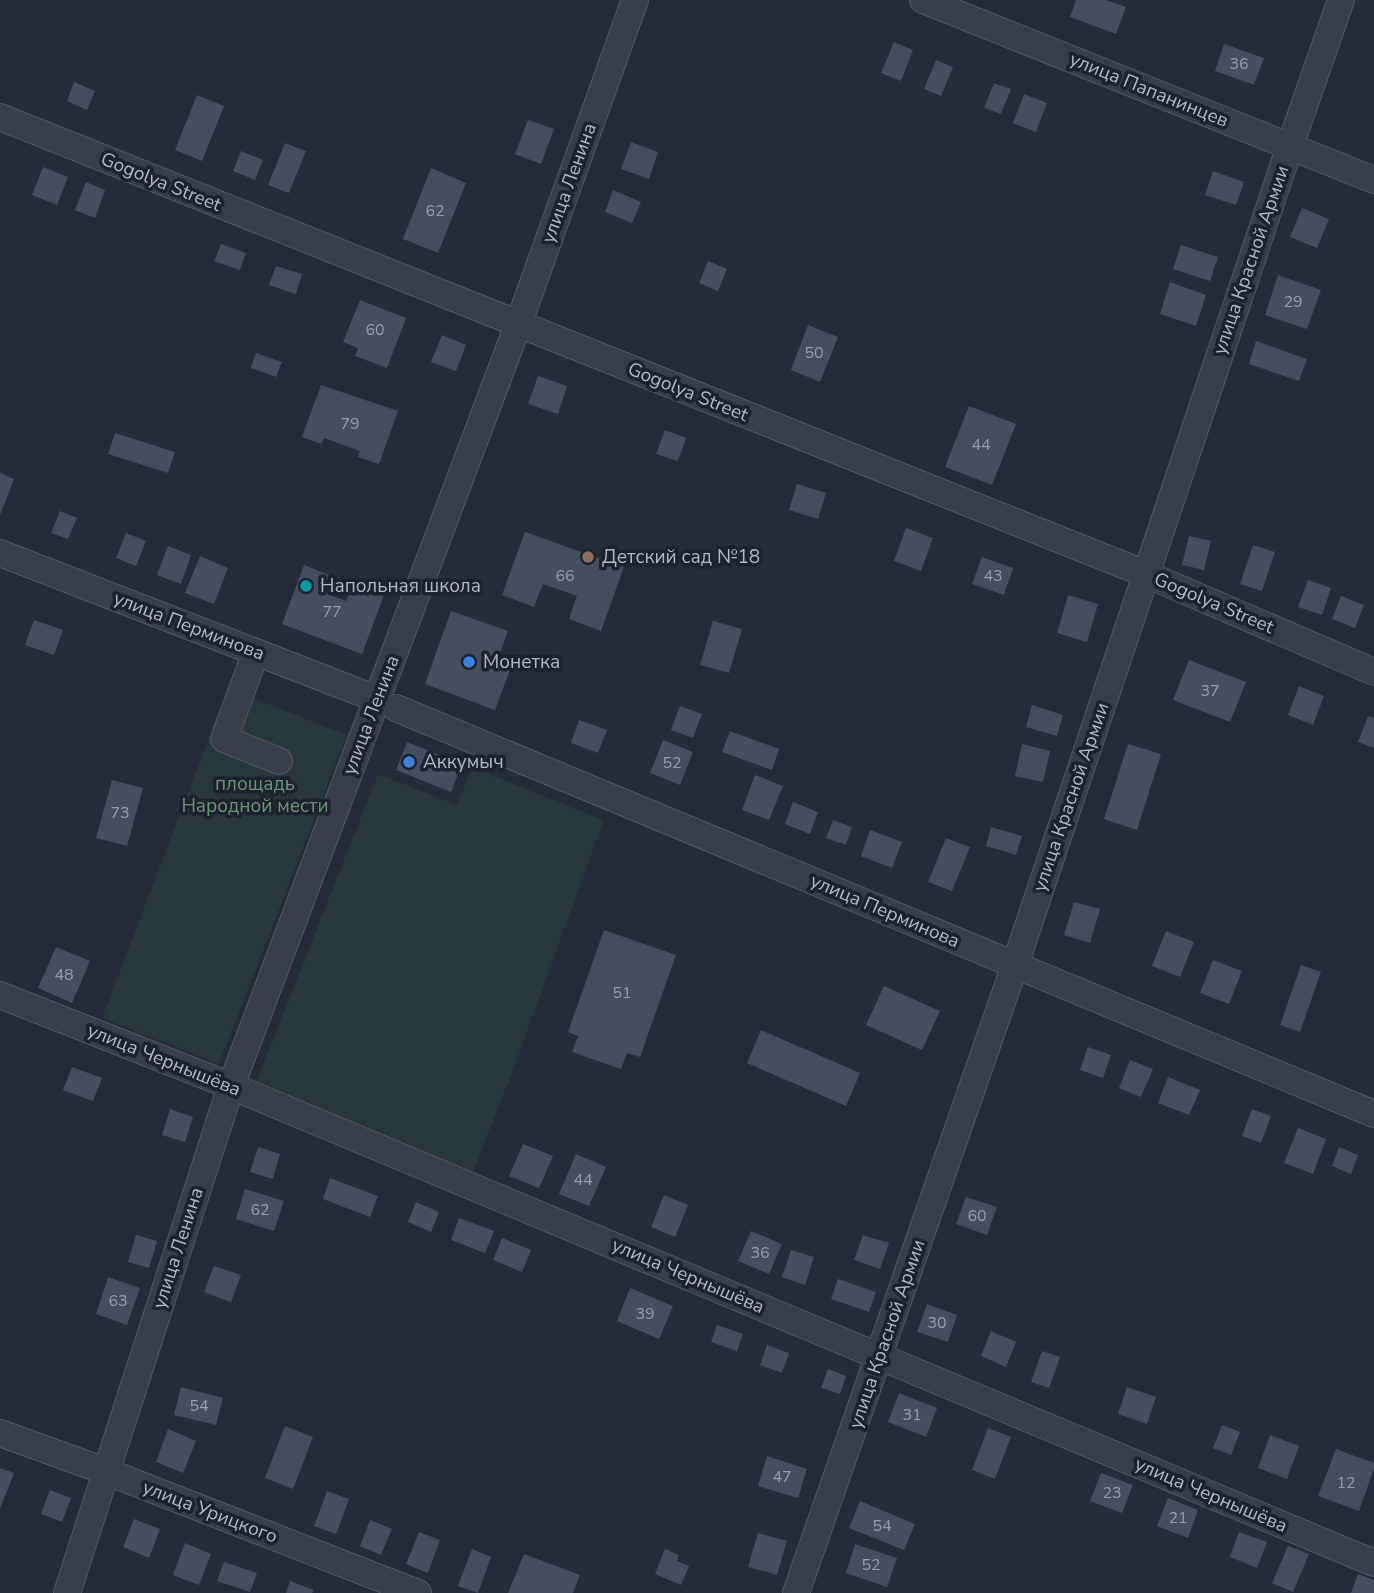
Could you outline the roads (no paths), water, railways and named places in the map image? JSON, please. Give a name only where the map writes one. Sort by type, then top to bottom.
[{"type":"street","name":"улица Ленина","points":[[67,1593],[231,1086],[387,704],[518,325],[635,0]]},
{"type":"street","name":"улица Папанинцев","points":[[923,0],[1374,180]]},
{"type":"street","name":"улица Красной Армии","points":[[796,1593],[1015,965],[1290,146],[1342,0]]},
{"type":"street","name":"Gogolya Street","points":[[0,117],[1146,574],[1374,672]]},
{"type":"street","name":"улица Перминова","points":[[0,553],[387,704],[1374,1114]]},
{"type":"street","points":[[256,652],[224,739],[279,761]]},
{"type":"street","name":"улица Чернышёва","points":[[0,995],[231,1086],[1374,1563]]},
{"type":"street","name":"улица Урицкого","points":[[0,1433],[418,1593]]},
{"type":"place","name":"Детский сад №18","points":[[588,557]]},
{"type":"place","name":"Напольная школа","points":[[306,586]]},
{"type":"place","name":"Монетка","points":[[469,662]]},
{"type":"place","name":"Аккумыч","points":[[409,762]]},
{"type":"park label","name":"площадь Народной мести","points":[[255,795]]}]
